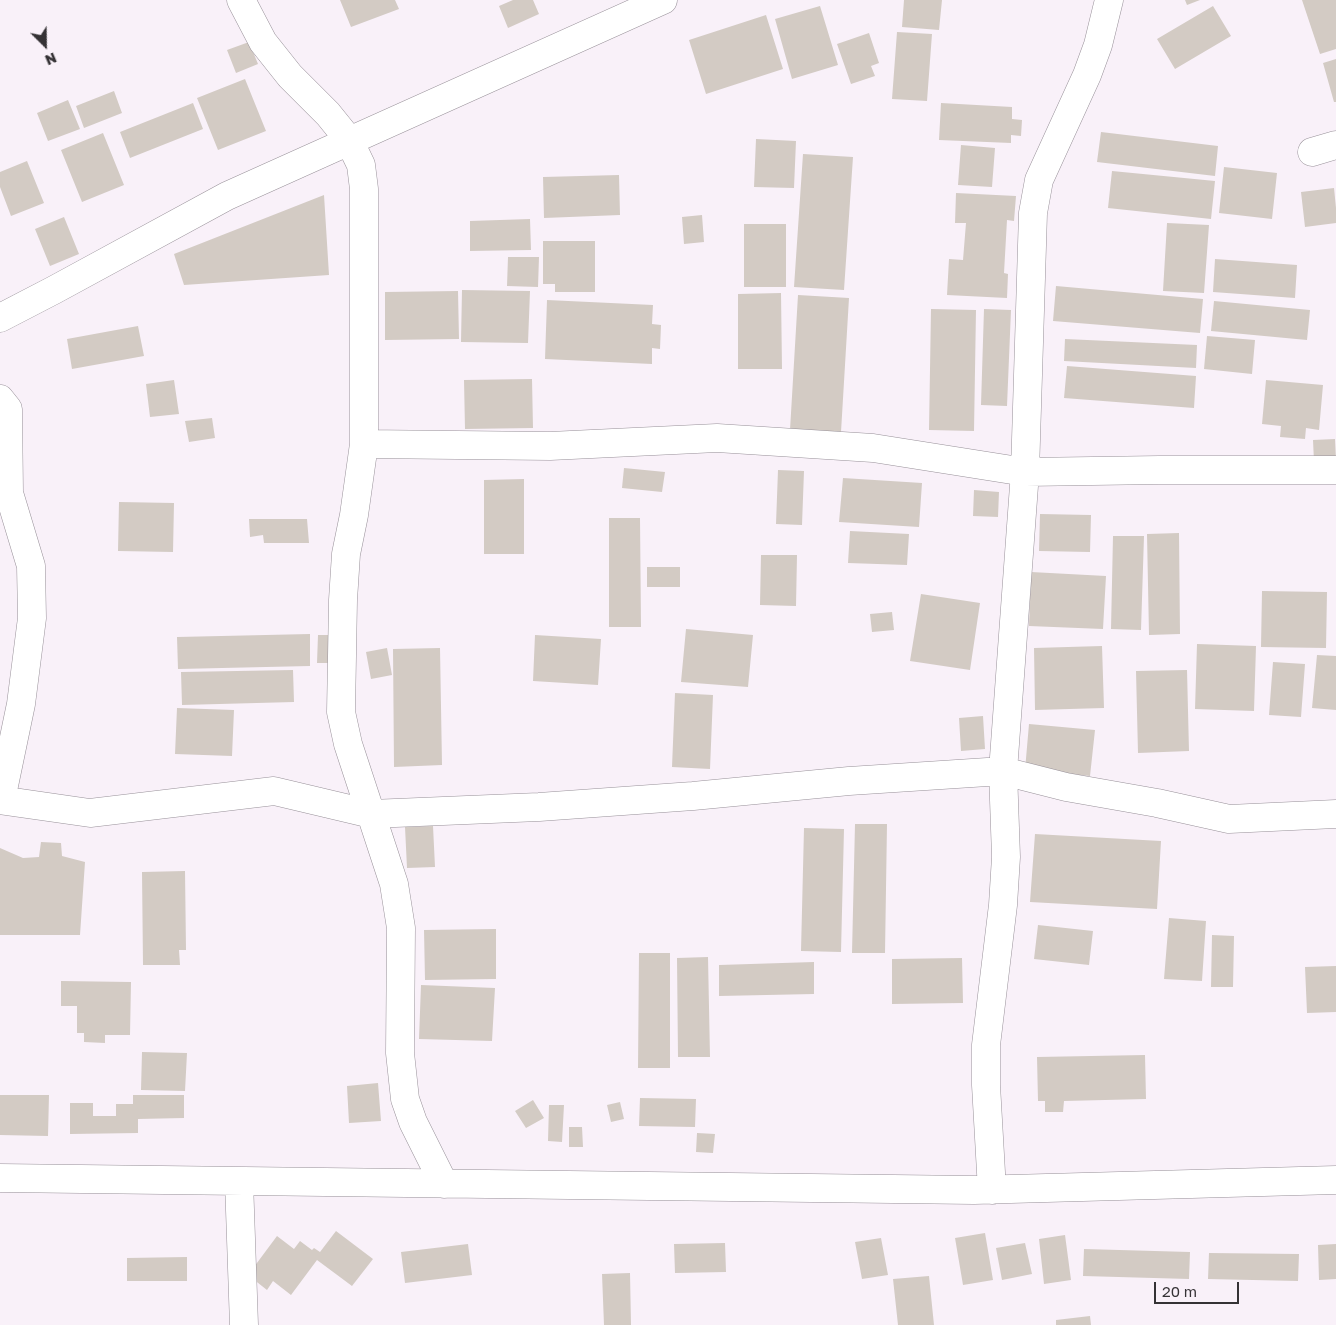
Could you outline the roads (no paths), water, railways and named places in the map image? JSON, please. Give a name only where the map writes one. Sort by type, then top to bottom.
[{"type":"street","points":[[242,0],[263,42],[290,76],[328,114],[349,140],[361,165],[364,189],[364,444],[354,515],[346,554],[343,600],[341,712],[348,744],[394,884],[401,928],[400,1053],[405,1099],[413,1122],[444,1184]]},
{"type":"street","points":[[0,318],[227,196],[663,0]]},
{"type":"street","points":[[992,1190],[986,1086],[986,1045],[1003,905],[1006,857],[1003,771],[1025,472],[1034,213],[1040,180],[1087,75],[1098,45],[1109,0]]},
{"type":"street","points":[[0,399],[8,409],[9,493],[31,566],[32,618],[21,704],[0,800],[90,813],[274,791],[371,814],[539,807],[693,796],[849,781],[1003,771],[1066,787],[1157,803],[1229,819],[1336,814]]},
{"type":"street","points":[[364,444],[550,446],[717,438],[873,448],[1025,472],[1336,470]]},
{"type":"street","points":[[0,1178],[992,1190],[1336,1180]]},
{"type":"street","points":[[239,1181],[244,1325]]}]
